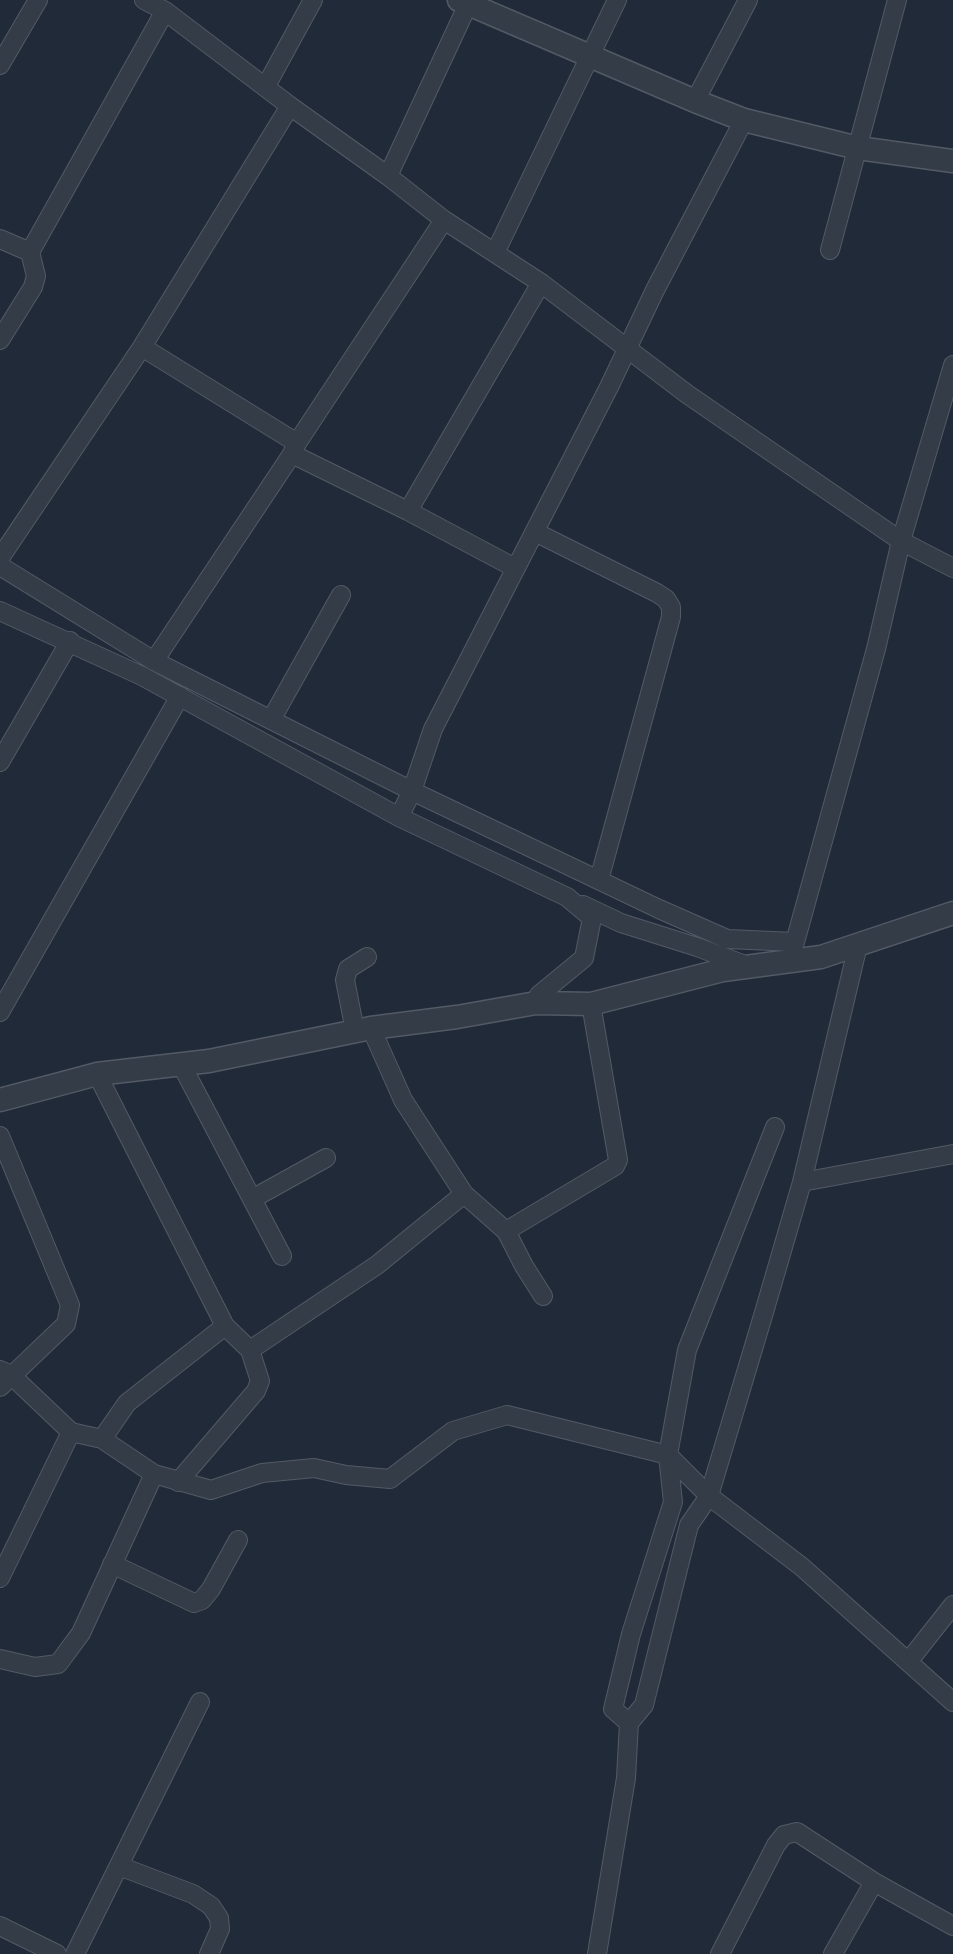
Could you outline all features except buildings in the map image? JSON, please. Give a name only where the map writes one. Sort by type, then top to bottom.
[{"type":"street","points":[[0,65],[38,0]]},
{"type":"street","points":[[144,0],[165,11],[290,106],[388,176],[444,220],[541,283],[687,394],[901,541],[953,568]]},
{"type":"street","points":[[266,86],[313,0]]},
{"type":"street","points":[[496,252],[617,0]]},
{"type":"street","points":[[696,101],[748,0]]},
{"type":"street","points":[[830,250],[897,0]]},
{"type":"street","points":[[388,176],[466,2],[744,120],[858,148],[953,161]]},
{"type":"street","points":[[0,340],[33,287],[36,276],[30,252],[165,11]]},
{"type":"street","points":[[0,558],[142,347],[290,106]]},
{"type":"street","points":[[399,818],[412,791],[433,729],[605,396],[626,349],[744,120]]},
{"type":"street","points":[[154,661],[444,220]]},
{"type":"street","points":[[0,239],[30,252]]},
{"type":"street","points":[[408,511],[541,283]]},
{"type":"street","points":[[142,347],[294,448],[515,568]]},
{"type":"street","points":[[793,952],[876,649],[901,541],[953,365]]},
{"type":"street","points":[[535,532],[657,593],[666,599],[671,607],[671,617],[599,880]]},
{"type":"street","points":[[0,566],[154,661],[412,791],[727,940],[821,956],[953,913]]},
{"type":"street","points":[[271,720],[341,595]]},
{"type":"street","points":[[0,611],[70,641],[180,696],[399,818],[621,923],[697,947],[749,967]]},
{"type":"street","points":[[0,762],[70,641]]},
{"type":"street","points":[[0,1012],[180,696]]},
{"type":"street","points":[[536,1003],[539,995],[584,958],[592,918],[567,897]]},
{"type":"street","points":[[598,1954],[626,1778],[629,1723],[644,1705],[689,1525],[709,1496],[802,1182],[858,944]]},
{"type":"street","points":[[0,1100],[97,1074],[209,1061],[363,1030],[457,1017],[536,1003],[591,1004],[723,970],[749,967],[793,952]]},
{"type":"street","points":[[367,957],[348,969],[345,980],[363,1030],[403,1100],[464,1194],[506,1231],[524,1266],[543,1296]]},
{"type":"street","points":[[506,1231],[615,1166],[618,1160],[591,1004]]},
{"type":"street","points":[[181,1064],[282,1256]]},
{"type":"street","points":[[97,1074],[225,1326],[250,1350],[260,1381],[256,1392],[178,1482]]},
{"type":"street","points":[[629,1723],[613,1709],[631,1634],[672,1502],[668,1455],[687,1350],[775,1127]]},
{"type":"street","points":[[0,1136],[70,1306],[66,1324],[4,1378],[71,1432],[102,1439],[154,1474],[211,1490],[262,1474],[314,1468],[346,1475],[390,1479],[453,1431],[507,1415],[668,1455],[709,1496],[802,1567],[953,1702]]},
{"type":"street","points":[[802,1182],[953,1154]]},
{"type":"street","points":[[252,1199],[326,1158]]},
{"type":"street","points":[[250,1350],[377,1265],[464,1194]]},
{"type":"street","points":[[102,1439],[127,1402],[225,1326]]},
{"type":"street","points":[[0,1578],[71,1432]]},
{"type":"street","points":[[0,1659],[35,1667],[58,1664],[81,1633],[154,1474]]},
{"type":"street","points":[[112,1564],[194,1603],[202,1600],[210,1589],[238,1540]]},
{"type":"street","points":[[908,1662],[953,1605]]},
{"type":"street","points":[[75,1954],[200,1702]]},
{"type":"street","points":[[720,1954],[776,1846],[784,1835],[797,1832],[874,1882],[953,1926]]},
{"type":"street","points":[[119,1866],[192,1894],[211,1906],[219,1918],[220,1929],[209,1954]]},
{"type":"street","points":[[834,1954],[874,1882]]},
{"type":"street","points":[[0,1926],[57,1954]]}]
